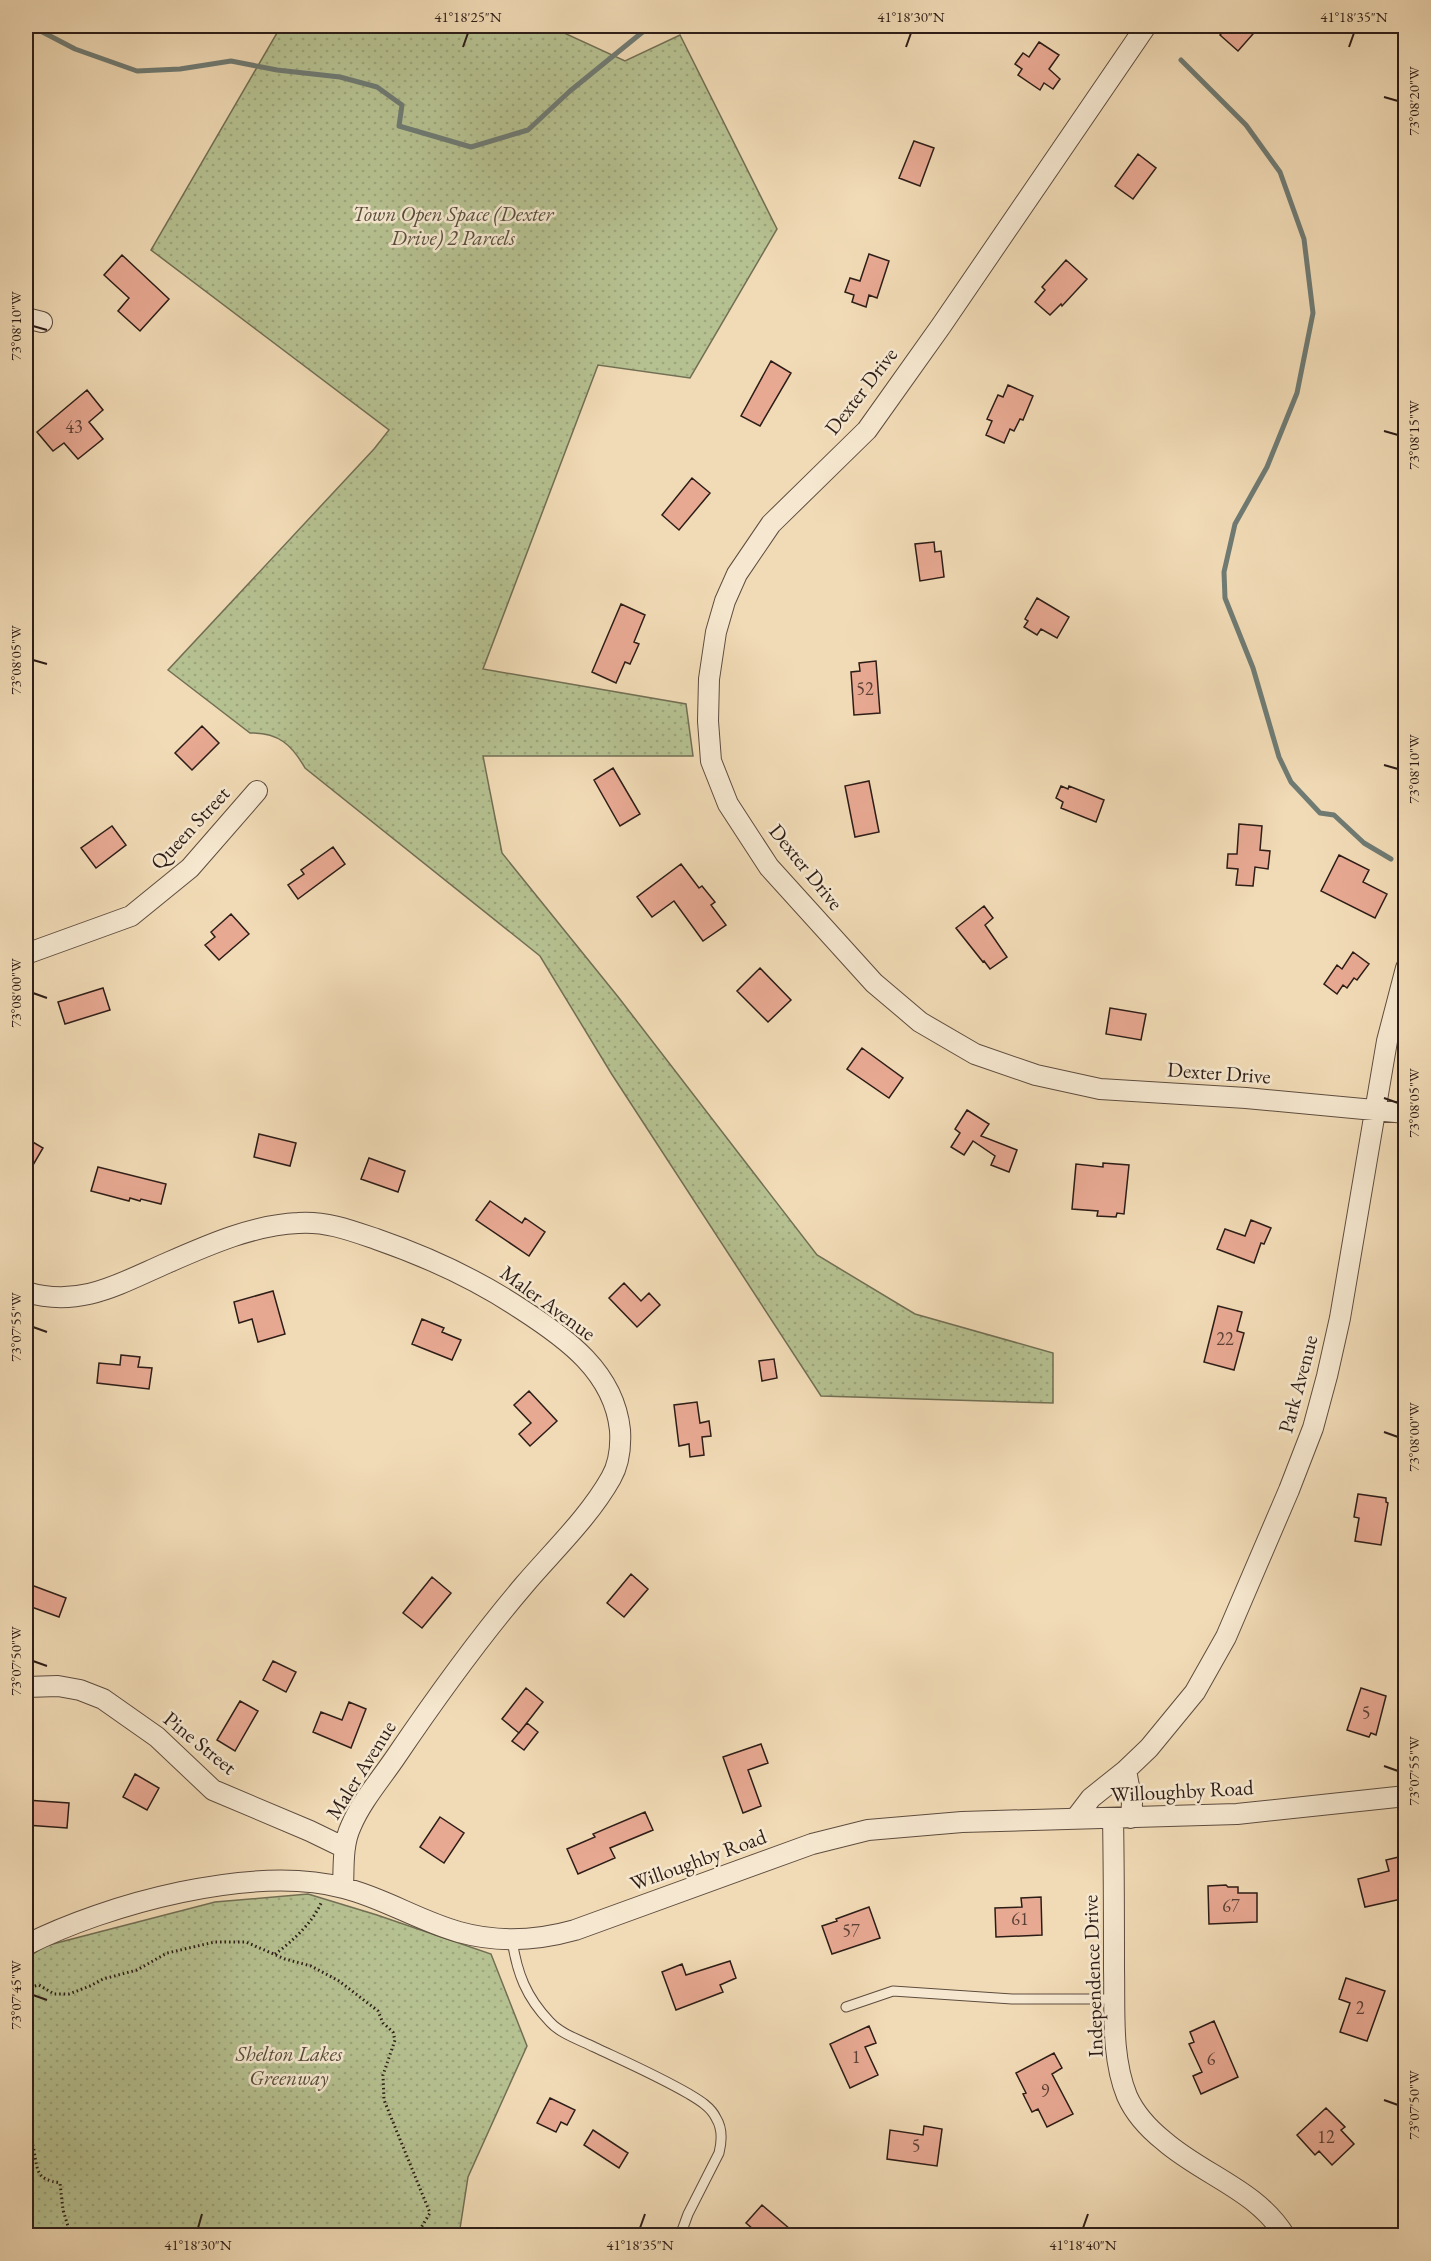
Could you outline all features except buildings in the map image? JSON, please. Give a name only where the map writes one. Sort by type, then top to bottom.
[{"type":"street","name":"Dexter Drive","points":[[1146,26],[948,316],[867,430],[771,524],[737,573],[716,632],[709,679],[708,721],[711,761],[728,804],[776,875],[874,983],[920,1022],[975,1054],[1036,1075],[1100,1089],[1246,1098],[1406,1113]]},
{"type":"street","name":"Queen Street","points":[[26,954],[131,916],[190,868],[257,791]]},
{"type":"street","name":"Park Avenue","points":[[1075,1819],[1091,1798],[1149,1748],[1178,1715],[1209,1668],[1258,1565],[1313,1428],[1340,1318],[1387,1041],[1406,968]]},
{"type":"street","name":"Maler Avenue","points":[[26,1292],[55,1298],[86,1295],[119,1284],[231,1237],[274,1226],[298,1223],[335,1226],[398,1246],[481,1284],[551,1329],[592,1364],[612,1399],[620,1432],[618,1462],[612,1477],[593,1505],[500,1614],[411,1735],[350,1827],[336,1886]]},
{"type":"street","name":"Pine Street","points":[[26,1687],[58,1686],[80,1690],[103,1699],[157,1737],[213,1790],[345,1848]]},
{"type":"street","points":[[1122,1818],[1132,1803],[1126,1770]]},
{"type":"street","name":"Willoughby Road","points":[[26,1945],[91,1916],[187,1891],[260,1882],[336,1886],[370,1896],[458,1932],[492,1939],[537,1939],[575,1930],[812,1844],[868,1830],[962,1822],[1237,1814],[1406,1796]]},
{"type":"street","name":"Independence Drive","points":[[1122,1818],[1114,1999],[1116,2046],[1127,2095],[1136,2113],[1153,2132],[1175,2151],[1260,2205],[1285,2235]]},
{"type":"lane","points":[[512,1940],[516,1968],[523,1984],[551,2024],[572,2037],[666,2080],[704,2103],[716,2115],[721,2128],[722,2142],[719,2153],[680,2235]]},
{"type":"lane","points":[[846,2007],[893,1990],[1012,1999],[1114,1999]]},
{"type":"path","points":[[275,1954],[294,1941],[336,1886]]},
{"type":"path","points":[[26,1988],[39,1985],[54,1994],[69,1994],[104,1978],[137,1970],[167,1953],[215,1942],[246,1942],[285,1959],[311,1966],[339,1981],[378,2011],[383,2023],[393,2032],[395,2040],[383,2075],[384,2100],[430,2213],[416,2235]]},
{"type":"path","points":[[26,2128],[39,2173],[47,2181],[60,2183],[63,2210],[71,2235]]},
{"type":"green space","name":"Town Open Space (Dexter Drive) 2 Parcels","points":[[281,26],[549,26],[625,61],[680,35],[777,229],[690,378],[598,365],[483,669],[686,704],[693,756],[483,756],[502,853],[619,998],[817,1255],[915,1314],[1053,1353],[1053,1403],[821,1396],[611,1073],[540,956],[305,768],[295,753],[283,742],[269,735],[250,733],[168,670],[374,449],[389,430],[151,250]]},
{"type":"green space","name":"Shelton Lakes Greenway","points":[[308,1894],[491,1954],[527,2046],[468,2177],[459,2235],[26,2236],[26,1959],[45,1946],[215,1902]]},
{"type":"waterway","points":[[31,26],[75,49],[137,71],[180,69],[231,61],[277,70],[340,77],[377,87],[402,105],[399,126],[471,147],[528,130],[570,91],[650,26]]},
{"type":"waterway","points":[[1181,60],[1246,125],[1280,172],[1304,239],[1313,313],[1297,393],[1267,467],[1235,524],[1224,572],[1225,598],[1253,668],[1279,757],[1291,782],[1320,813],[1334,815],[1364,843],[1391,859]]}]
